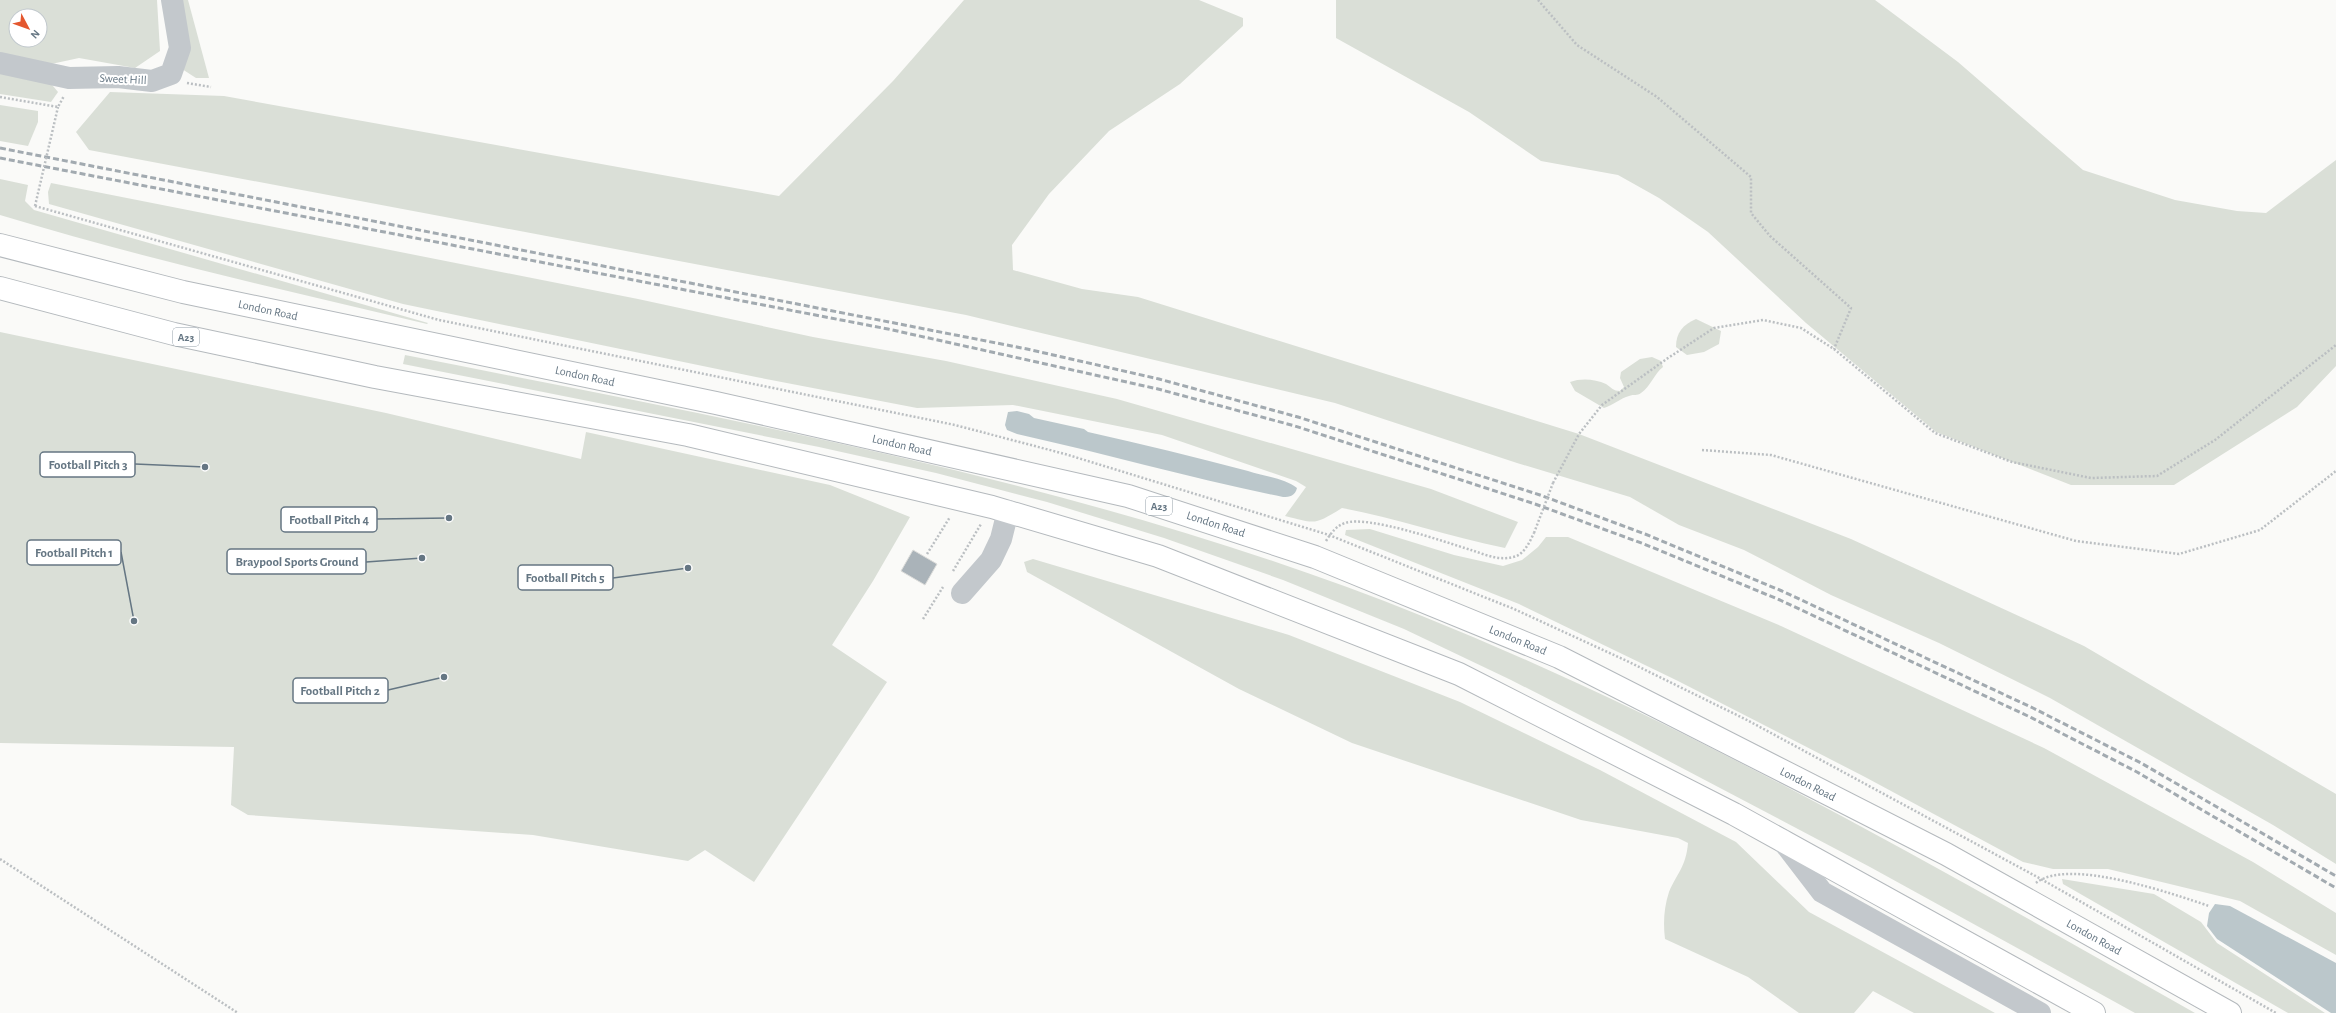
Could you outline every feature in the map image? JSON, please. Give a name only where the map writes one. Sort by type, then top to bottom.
[{"type":"highway","name":"London Road","points":[[0,246],[183,292],[716,403],[1128,496],[1316,556],[1559,657],[1946,854],[2230,1013]]},
{"type":"highway","name":"A23","points":[[0,288],[182,336],[375,377],[688,435],[1000,509],[1158,556],[1459,674],[1734,814],[2094,1013]]},
{"type":"street","name":"Sweet Hill","points":[[0,63],[69,78],[118,77],[152,81],[171,74],[180,48],[172,0]]},
{"type":"street","points":[[954,588],[991,560],[1001,539],[1000,509]]},
{"type":"street","points":[[1782,840],[1822,892],[2040,1013]]},
{"type":"path","points":[[1538,0],[1577,45],[1656,97],[1751,177],[1751,213],[1770,236],[1850,308],[1834,349]]},
{"type":"path","points":[[0,97],[58,107],[35,206]]},
{"type":"path","points":[[1316,556],[1336,527],[1346,522],[1364,521],[1429,537],[1499,559],[1514,557],[1527,548],[1553,483],[1578,434],[1602,405],[1668,358],[1714,328],[1763,320],[1801,328],[1834,349],[1935,433],[2012,462],[2091,478],[2157,476],[2215,440],[2336,345]]},
{"type":"path","points":[[1702,450],[1771,455],[2076,541],[2179,554],[2260,530],[2336,471]]},
{"type":"path","points":[[950,576],[1000,509]]},
{"type":"path","points":[[927,554],[952,514]]},
{"type":"path","points":[[923,619],[954,588]]},
{"type":"path","points":[[0,860],[238,1013]]},
{"type":"path","points":[[2020,895],[2041,879],[2060,875],[2098,876],[2156,889],[2209,906]]},
{"type":"shaded area","points":[[0,0],[157,0],[160,51],[135,68],[79,58],[42,66],[0,57]]},
{"type":"shaded area","points":[[176,0],[188,0],[209,78],[196,78],[182,69]]},
{"type":"shaded area","points":[[964,0],[1199,0],[1243,18],[1243,26],[1180,84],[1109,131],[1049,194],[1012,245],[1013,270],[1082,289],[1138,297],[1579,434],[1851,539],[2084,646],[2336,794],[2336,864],[2273,825],[2050,698],[1939,643],[1831,595],[1744,550],[1679,525],[1630,497],[1517,463],[1335,403],[966,315],[89,150],[76,132],[110,92],[224,96],[779,196],[893,81]]},
{"type":"shaded area","points":[[1336,0],[1875,0],[1958,62],[2083,170],[2175,200],[2237,211],[2266,213],[2336,160],[2336,366],[2297,407],[2174,485],[2071,485],[1936,432],[1806,323],[1708,232],[1659,198],[1618,175],[1541,161],[1469,112],[1336,38]]},
{"type":"shaded area","points":[[0,70],[48,80],[58,92],[51,102],[0,94]]},
{"type":"shaded area","points":[[0,105],[38,111],[38,122],[28,146],[0,141]]},
{"type":"shaded area","points":[[0,179],[28,185],[25,201],[34,210],[428,323],[427,324],[213,273],[53,231],[0,215]]},
{"type":"shaded area","points":[[51,183],[638,299],[813,337],[946,361],[1117,399],[1431,489],[1518,522],[1505,548],[1342,508],[1320,520],[1303,521],[1285,516],[1306,487],[1296,481],[1162,435],[1013,405],[917,408],[756,377],[403,304],[49,204],[48,192]]},
{"type":"shaded area","points":[[1696,319],[1721,331],[1719,344],[1704,352],[1687,355],[1676,347],[1677,337],[1687,324]]},
{"type":"shaded area","points":[[0,332],[386,413],[581,459],[586,432],[830,485],[910,517],[873,581],[832,645],[887,682],[754,882],[705,850],[688,861],[533,835],[248,815],[231,805],[234,747],[0,743]]},
{"type":"shaded area","points":[[405,355],[663,406],[920,462],[1048,494],[1174,530],[1299,570],[1422,616],[1522,658],[1621,704],[1718,752],[1911,853],[2195,1013],[2135,1013],[1870,867],[1625,738],[1511,680],[1404,629],[1283,580],[1164,538],[1047,502],[936,473],[819,447],[403,364]]},
{"type":"shaded area","points":[[1652,357],[1661,361],[1663,367],[1650,384],[1640,394],[1631,395],[1604,408],[1575,391],[1570,382],[1579,380],[1593,380],[1602,382],[1614,390],[1620,391],[1624,387],[1620,378],[1621,372],[1640,359]]},
{"type":"shaded area","points":[[1017,411],[1029,414],[1034,418],[1084,429],[1088,432],[1274,478],[1297,488],[1292,496],[1283,497],[1017,434],[1007,430],[1005,425],[1008,412]]},
{"type":"shaded area","points":[[1370,529],[1454,555],[1503,566],[1522,560],[1538,547],[1546,537],[1568,537],[1781,626],[2044,748],[2253,862],[2336,913],[2336,955],[2240,901],[2108,869],[2053,869],[2023,862],[1865,777],[1678,681],[1519,604],[1345,535],[1346,530]]},
{"type":"shaded area","points":[[1033,559],[1289,635],[1460,702],[1600,770],[1736,842],[1809,912],[1995,1013],[1914,1013],[1873,991],[1854,1013],[1799,1013],[1748,977],[1665,939],[1664,915],[1667,898],[1683,864],[1688,843],[1678,838],[1581,820],[1352,743],[1239,689],[1027,572],[1024,562]]},
{"type":"shaded area","points":[[2062,879],[2154,894],[2201,922],[2217,943],[2325,1013],[2288,1013],[2063,884]]},
{"type":"shaded area","points":[[2215,904],[2230,906],[2336,963],[2336,1013],[2331,1013],[2217,939],[2207,926],[2209,913]]},
{"type":"building","points":[[913,550],[937,564],[925,585],[901,571]]},
{"type":"railway","points":[[0,148],[1027,349],[1159,379],[1298,417],[1540,495],[1645,534],[1782,591],[2033,708],[2141,763],[2336,876]]},
{"type":"railway","points":[[0,158],[888,329],[1158,389],[1295,426],[1535,504],[1644,544],[1780,600],[2030,717],[2137,772],[2336,888]]},
{"type":"place","name":"Football Pitch 3","points":[[205,467]]},
{"type":"place","name":"Football Pitch 4","points":[[449,518]]},
{"type":"place","name":"Braypool Sports Ground","points":[[422,558]]},
{"type":"place","name":"Football Pitch 5","points":[[688,568]]},
{"type":"place","name":"Football Pitch 1","points":[[134,621]]},
{"type":"place","name":"Football Pitch 2","points":[[444,677]]}]
